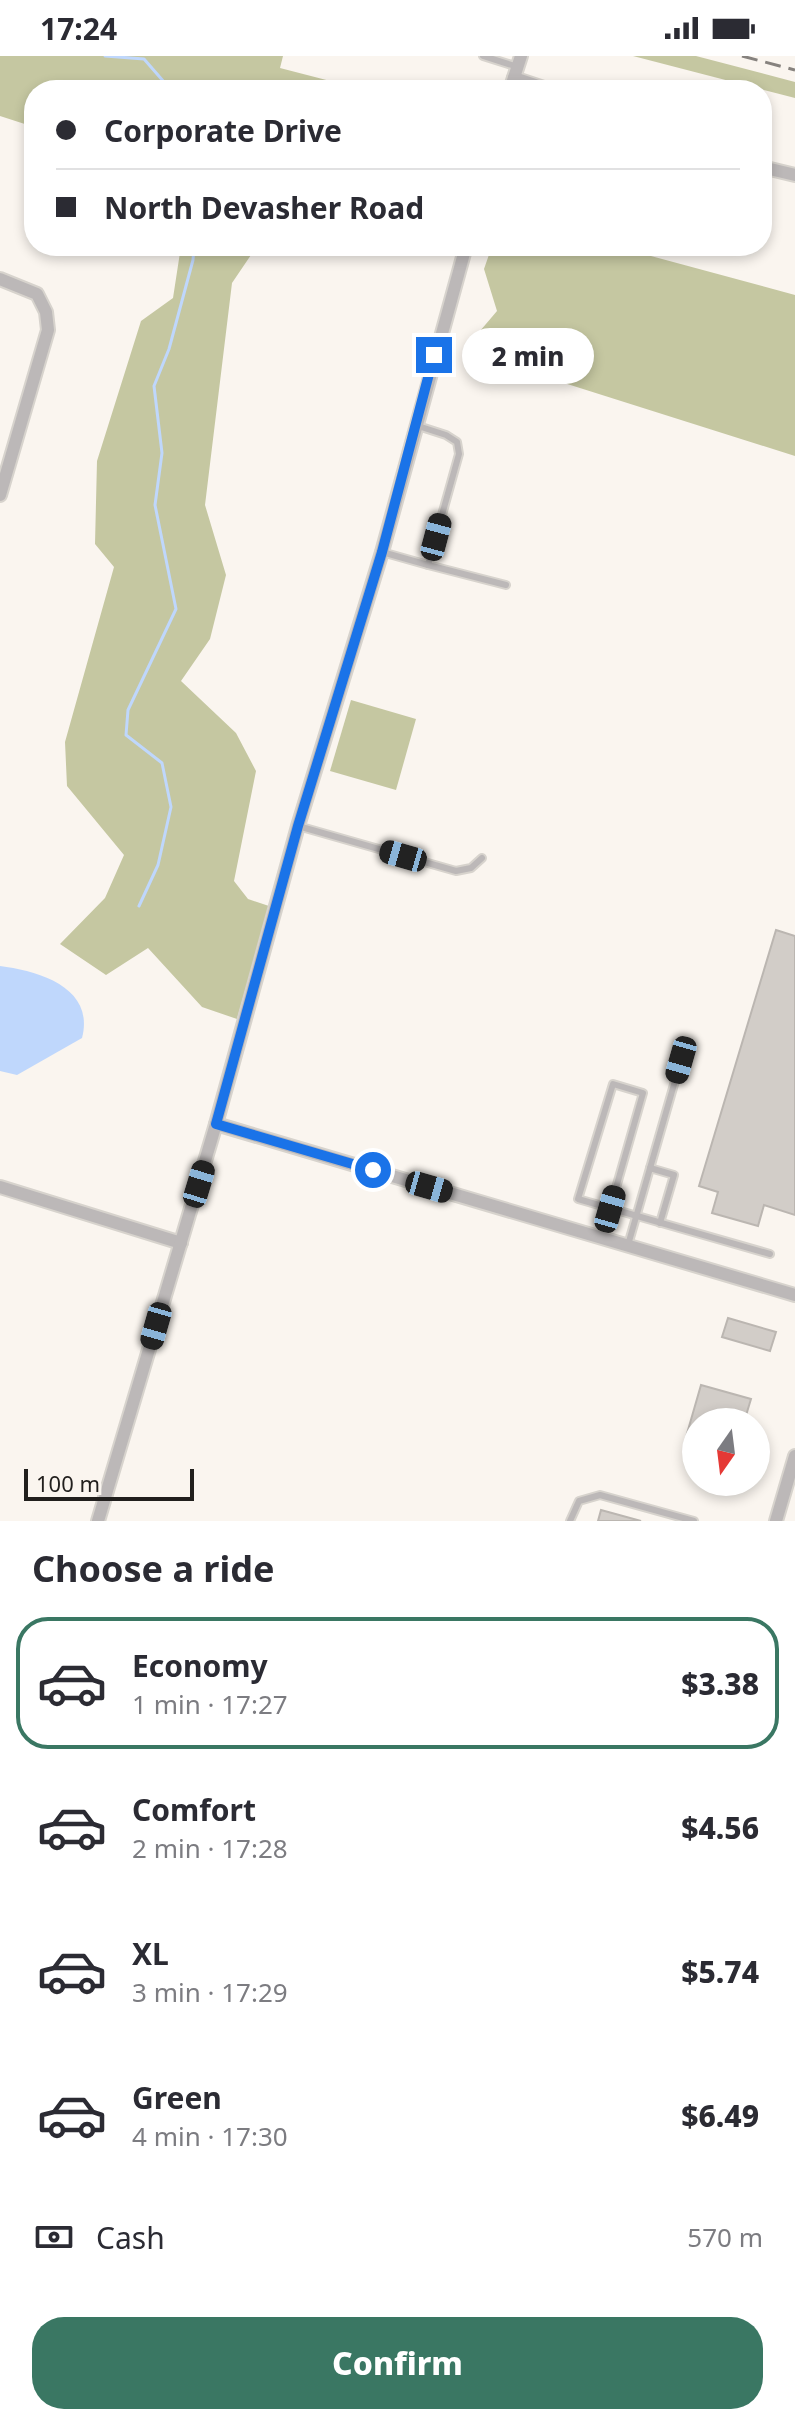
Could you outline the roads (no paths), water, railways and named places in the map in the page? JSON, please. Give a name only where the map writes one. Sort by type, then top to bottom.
[{"type":"street","points":[[772,169],[795,175]]},
{"type":"street","points":[[98,1521],[216,1124],[298,826],[382,552],[414,425],[463,256]]},
{"type":"street","points":[[0,279],[37,294],[46,312],[48,330],[0,495]]},
{"type":"street","points":[[216,1124],[795,1295]]},
{"type":"street","points":[[0,1187],[181,1243]]},
{"type":"street","points":[[776,1521],[795,1456]]},
{"type":"lane","points":[[483,56],[516,73]]},
{"type":"lane","points":[[414,425],[446,435],[457,442],[459,454],[428,565]]},
{"type":"lane","points":[[382,552],[506,585]]},
{"type":"lane","points":[[298,826],[456,871],[471,868],[482,858]]},
{"type":"lane","points":[[628,1246],[681,1060]]},
{"type":"lane","points":[[610,1209],[643,1093],[613,1084],[578,1199],[610,1209],[770,1254]]},
{"type":"lane","points":[[650,1168],[674,1175],[660,1223]]},
{"type":"lane","points":[[570,1521],[579,1501],[600,1495],[694,1521]]},
{"type":"water","points":[[0,966],[32,972],[61,985],[80,1006],[84,1021],[82,1038],[17,1075],[0,1071]]},
{"type":"waterway","points":[[105,56],[144,59],[162,80]]},
{"type":"waterway","points":[[139,906],[158,865],[171,807],[162,763],[126,735],[128,710],[176,609],[155,505],[162,453],[154,386],[169,349],[193,256]]},
{"type":"railway","points":[[742,56],[795,70]]}]
